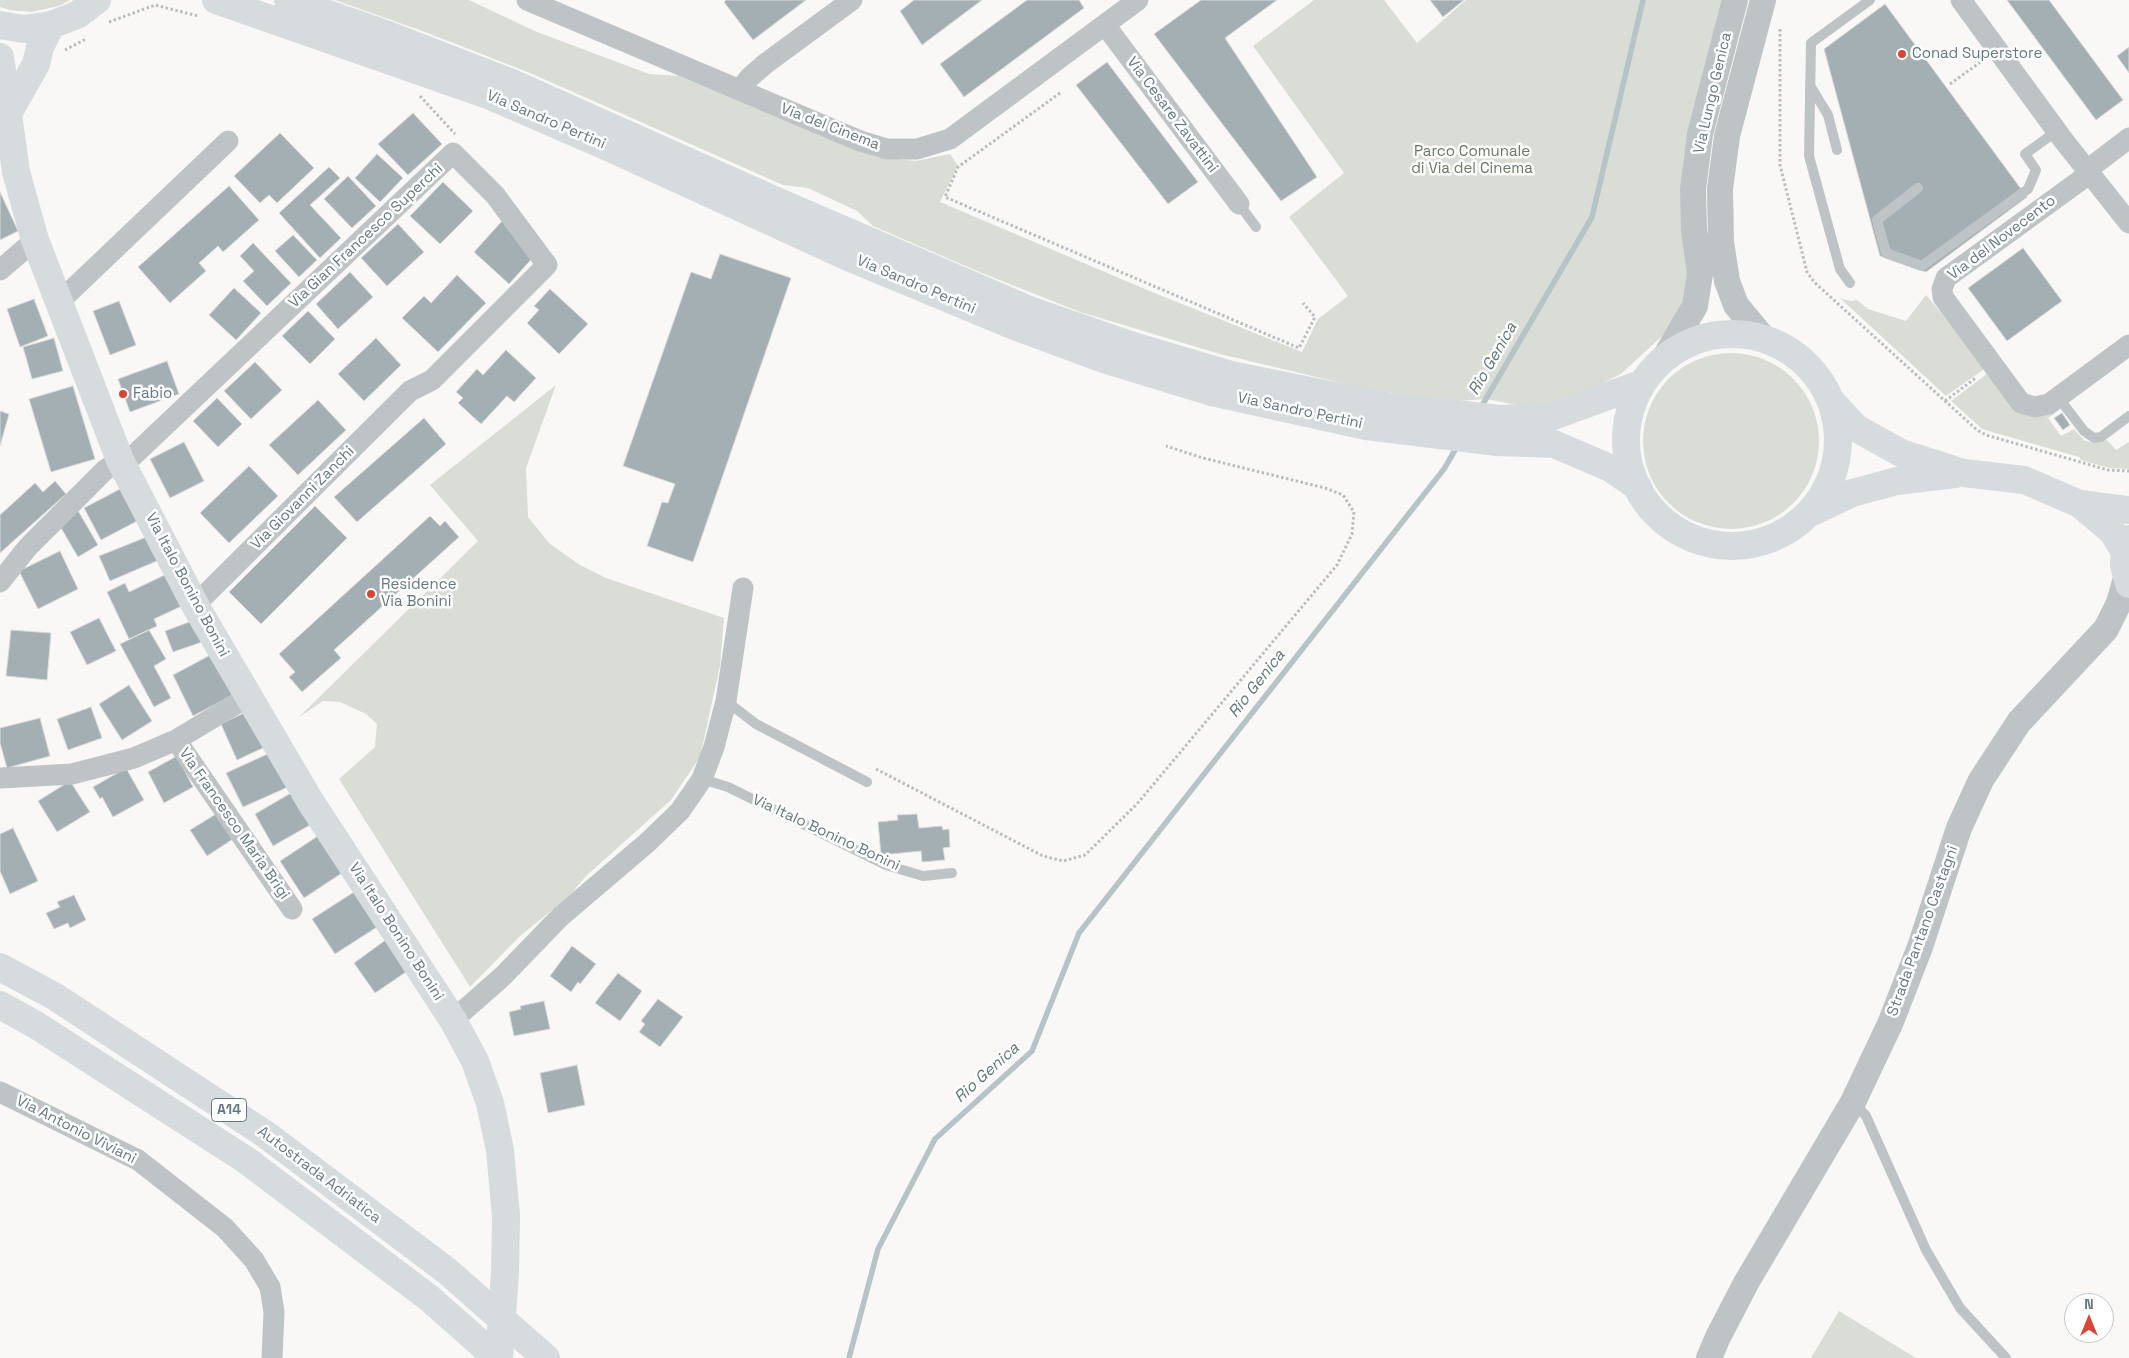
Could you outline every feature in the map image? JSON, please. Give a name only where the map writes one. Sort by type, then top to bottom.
[{"type":"main road","name":"Via Sandro Pertini","points":[[216,0],[488,95],[610,148],[846,256],[1012,325],[1104,359],[1212,392],[1366,426],[1430,423],[1498,430],[1554,444],[1610,468],[1638,487]]},
{"type":"main road","name":"Via Sandro Pertini","points":[[288,0],[388,35],[512,83],[781,203],[1032,311],[1133,346],[1230,375],[1326,395],[1430,423]]},
{"type":"main road","points":[[0,25],[24,28],[51,25],[77,15],[101,12]]},
{"type":"main road","points":[[6,120],[36,64],[40,47],[51,25]]},
{"type":"main road","name":"Via Italo Bonino Bonini","points":[[0,57],[6,120],[16,172],[35,240],[120,460],[195,605],[310,801],[453,1020],[475,1061],[490,1104],[500,1150],[506,1216],[505,1273],[498,1358]]},
{"type":"main road","points":[[1811,512],[1827,488],[1837,460],[1838,431],[1831,402],[1816,374],[1793,353],[1764,339],[1730,334],[1696,340],[1665,357],[1642,384],[1629,412],[1625,442],[1630,473],[1638,487],[1666,524],[1693,540],[1724,547],[1756,544],[1786,532],[1811,512],[1852,493],[1897,481],[1964,473]]},
{"type":"main road","name":"Via Sandro Pertini","points":[[1498,430],[1550,417],[1642,384]]},
{"type":"main road","points":[[1831,402],[1856,428],[1901,453],[1964,473],[2024,480],[2080,504],[2129,510]]},
{"type":"main road","points":[[2080,504],[2112,531],[2127,563]]},
{"type":"main road","name":"Autostrada Adriatica","points":[[0,967],[54,996],[265,1134],[447,1271],[546,1358]]},
{"type":"main road","name":"A14","points":[[0,1005],[36,1025],[246,1160],[429,1298],[498,1358]]},
{"type":"street","name":"Via del Cinema","points":[[527,0],[565,7],[740,90],[860,140],[887,149],[917,149],[950,139],[1138,0]]},
{"type":"street","points":[[740,90],[750,77],[765,64],[852,0]]},
{"type":"street","name":"Via Lungo Genica","points":[[1665,357],[1695,306],[1700,274],[1694,230],[1693,189],[1700,134],[1735,0]]},
{"type":"street","name":"Via Lungo Genica","points":[[1763,0],[1727,136],[1720,189],[1721,242],[1727,281],[1736,305],[1764,339]]},
{"type":"street","points":[[1960,0],[2088,172],[2129,223]]},
{"type":"street","name":"Via Cesare Zavattini","points":[[1105,25],[1239,204]]},
{"type":"street","name":"Via del Novecento","points":[[2129,138],[2088,172],[1946,278],[1942,289],[1943,297],[2021,403],[2035,407],[2049,404],[2129,344]]},
{"type":"street","points":[[58,303],[228,141]]},
{"type":"street","name":"Via Gian Francesco Superchi","points":[[120,460],[133,456],[453,152],[494,195],[547,266],[432,380],[410,391]]},
{"type":"street","points":[[0,270],[35,240]]},
{"type":"street","name":"Via Giovanni Zanchi","points":[[195,605],[410,391]]},
{"type":"street","points":[[0,582],[28,547],[105,470],[120,460]]},
{"type":"street","name":"Strada Pantano Castagni","points":[[1709,1358],[1746,1284],[1853,1102],[1890,1024],[1920,947],[1959,828],[1981,780],[2020,722],[2118,626],[2119,603],[2127,563]]},
{"type":"street","points":[[453,1020],[503,976],[560,917],[648,842],[680,811],[702,779],[714,748],[726,701],[743,588]]},
{"type":"street","points":[[1,778],[72,774],[134,758],[176,740],[249,696]]},
{"type":"street","name":"Via Francesco Maria Brigi","points":[[176,740],[292,908]]},
{"type":"street","name":"Via Antonio Viviani","points":[[0,1092],[138,1160],[224,1228],[254,1260],[270,1287],[274,1312],[272,1358]]},
{"type":"lane","points":[[1850,283],[1840,269],[1809,156],[1811,43],[1870,0]]},
{"type":"lane","points":[[1810,86],[1828,116],[1837,150]]},
{"type":"lane","points":[[1918,188],[1877,220],[1886,253],[1922,266],[2028,189],[2036,170],[2025,154],[2057,131]]},
{"type":"lane","points":[[1239,204],[1256,227]]},
{"type":"lane","points":[[2058,397],[2084,431],[2094,438],[2101,437],[2129,416]]},
{"type":"lane","points":[[726,701],[756,724],[867,782]]},
{"type":"lane","name":"Via Italo Bonino Bonini","points":[[702,779],[728,788],[886,865],[923,876],[952,873]]},
{"type":"lane","points":[[1853,1102],[1866,1116],[1926,1250],[1960,1308],[2006,1358]]},
{"type":"path","points":[[101,12],[155,5]]},
{"type":"path","points":[[1781,19],[1779,159],[1807,272],[1814,282],[1977,430],[1986,435],[2108,470],[2129,471]]},
{"type":"path","points":[[59,55],[92,34]]},
{"type":"path","points":[[1950,84],[1997,50]]},
{"type":"path","points":[[1060,93],[958,167],[946,197],[1299,348],[1314,317],[1303,303]]},
{"type":"path","points":[[1945,401],[1994,365]]},
{"type":"path","points":[[867,764],[1043,856],[1063,861],[1085,856],[1137,804],[1337,565],[1352,534],[1354,512],[1343,495],[1325,488],[1203,458],[1166,446]]},
{"type":"green space","points":[[0,0],[70,0],[59,6],[31,12],[0,7]]},
{"type":"green space","name":"Parco Comunale di Via del Cinema","points":[[335,0],[469,0],[537,32],[649,74],[679,76],[876,157],[916,161],[950,154],[958,166],[940,202],[1152,292],[1302,352],[1318,319],[1348,296],[1289,217],[1344,173],[1253,46],[1314,0],[1384,0],[1417,43],[1466,0],[1722,0],[1684,155],[1682,185],[1688,280],[1685,296],[1672,327],[1622,373],[1592,389],[1557,402],[1522,406],[1486,399],[1456,401],[1371,390],[1220,354],[1080,312],[977,271],[873,226],[857,211],[808,188],[783,185],[530,73],[425,32]]},
{"type":"green space","points":[[1926,295],[1987,367],[1946,396],[1840,298],[1850,301],[1857,300],[1868,309],[1906,321]]},
{"type":"green space","points":[[1722,353],[1740,353],[1772,363],[1787,373],[1799,385],[1809,400],[1815,415],[1819,441],[1815,467],[1809,482],[1799,497],[1787,509],[1772,519],[1757,525],[1740,529],[1722,529],[1690,519],[1675,509],[1663,497],[1653,482],[1647,467],[1643,450],[1643,432],[1653,400],[1663,385],[1675,373],[1690,363],[1705,357]]},
{"type":"green space","points":[[1992,370],[2055,413],[2048,418],[2061,436],[2074,429],[2084,440],[2093,443],[2107,440],[2116,450],[2129,442],[2129,469],[2110,468],[1982,429],[1951,401]]},
{"type":"green space","points":[[556,385],[526,468],[528,517],[550,544],[580,565],[606,578],[724,618],[720,666],[700,757],[671,800],[586,876],[570,895],[519,937],[470,987],[339,779],[375,747],[377,724],[366,714],[340,702],[323,701],[298,718],[478,541],[430,485]]},
{"type":"green space","points":[[1839,1311],[1916,1358],[1811,1358]]},
{"type":"building","points":[[726,0],[806,0],[753,40],[724,2]]},
{"type":"building","points":[[914,0],[982,0],[922,45],[900,11]]},
{"type":"building","points":[[1027,0],[1079,0],[1084,8],[964,97],[940,64]]},
{"type":"building","points":[[1201,0],[1277,0],[1225,38],[1317,177],[1281,201],[1154,34]]},
{"type":"building","points":[[1430,0],[1464,0],[1443,17]]},
{"type":"building","points":[[2007,0],[2049,0],[2123,100],[2096,120]]},
{"type":"building","points":[[1885,4],[2027,197],[1926,272],[1880,256],[1824,49]]},
{"type":"building","points":[[2129,47],[2129,73],[2117,56]]},
{"type":"building","points":[[1107,62],[1198,182],[1168,204],[1076,85]]},
{"type":"building","points":[[413,113],[442,144],[408,175],[378,144]]},
{"type":"building","points":[[280,133],[314,168],[277,203],[269,195],[260,203],[234,176]]},
{"type":"building","points":[[377,154],[403,178],[380,202],[355,178]]},
{"type":"building","points":[[329,167],[340,178],[310,205],[341,238],[320,258],[279,213]]},
{"type":"building","points":[[348,176],[376,206],[352,228],[324,199]]},
{"type":"building","points":[[443,182],[473,211],[440,244],[410,216]]},
{"type":"building","points":[[229,186],[259,220],[223,252],[218,246],[199,263],[206,271],[170,303],[138,267]]},
{"type":"building","points":[[0,192],[18,231],[0,240]]},
{"type":"building","points":[[502,221],[537,253],[509,284],[474,252]]},
{"type":"building","points":[[398,224],[424,252],[387,286],[361,258]]},
{"type":"building","points":[[293,235],[317,260],[299,277],[275,251]]},
{"type":"building","points":[[253,243],[291,283],[267,306],[243,281],[254,271],[240,256]]},
{"type":"building","points":[[2023,248],[2062,301],[2007,341],[1968,288]]},
{"type":"building","points":[[720,254],[791,278],[693,562],[647,546],[662,502],[668,503],[675,484],[623,466],[691,272],[711,279]]},
{"type":"building","points":[[350,272],[373,297],[338,329],[316,304]]},
{"type":"building","points":[[457,275],[486,303],[438,352],[402,318],[424,296],[431,303]]},
{"type":"building","points":[[234,288],[261,313],[236,340],[209,315]]},
{"type":"building","points":[[550,289],[588,324],[559,354],[527,323],[539,310],[534,306]]},
{"type":"building","points":[[34,299],[48,336],[20,347],[7,309]]},
{"type":"building","points":[[119,301],[136,345],[110,355],[93,311]]},
{"type":"building","points":[[308,311],[335,339],[310,364],[282,336]]},
{"type":"building","points":[[54,338],[63,371],[32,379],[23,347]]},
{"type":"building","points":[[376,338],[401,365],[364,401],[338,374]]},
{"type":"building","points":[[506,350],[536,378],[514,402],[507,396],[481,424],[458,403],[463,398],[456,392],[477,369],[483,375]]},
{"type":"building","points":[[167,361],[179,394],[130,412],[118,379]]},
{"type":"building","points":[[255,362],[282,390],[251,419],[224,391]]},
{"type":"building","points":[[73,386],[95,459],[51,472],[29,399]]},
{"type":"building","points":[[217,398],[242,424],[218,447],[193,421]]},
{"type":"building","points":[[318,400],[346,430],[298,475],[269,445]]},
{"type":"building","points":[[0,411],[9,414],[0,446]]},
{"type":"building","points":[[2062,413],[2070,425],[2063,430],[2054,418]]},
{"type":"building","points":[[424,418],[446,444],[357,522],[334,497]]},
{"type":"building","points":[[184,442],[204,481],[170,498],[150,459]]},
{"type":"building","points":[[249,466],[278,496],[229,543],[200,513]]},
{"type":"building","points":[[55,481],[66,494],[0,553],[0,515],[35,483],[43,492]]},
{"type":"building","points":[[122,488],[139,520],[101,540],[84,508]]},
{"type":"building","points":[[315,506],[347,538],[261,624],[229,592]]},
{"type":"building","points":[[77,509],[98,545],[78,557],[57,521]]},
{"type":"building","name":"Residence Via Bonini","points":[[430,516],[440,526],[445,521],[459,537],[334,650],[341,658],[302,692],[289,677],[295,672],[279,654]]},
{"type":"building","points":[[149,536],[159,560],[110,581],[99,556]]},
{"type":"building","points":[[60,551],[78,589],[38,609],[19,571]]},
{"type":"building","points":[[169,573],[184,605],[154,619],[157,626],[129,639],[107,592],[125,583],[129,592]]},
{"type":"building","points":[[99,618],[116,651],[87,665],[70,632]]},
{"type":"building","points":[[197,619],[205,641],[173,652],[165,631]]},
{"type":"building","points":[[11,630],[51,633],[47,680],[6,676]]},
{"type":"building","points":[[149,630],[166,659],[154,666],[171,698],[154,707],[120,644]]},
{"type":"building","points":[[216,652],[233,695],[193,716],[173,675]]},
{"type":"building","points":[[129,685],[152,721],[122,740],[99,704]]},
{"type":"building","points":[[91,707],[102,738],[68,750],[57,719]]},
{"type":"building","points":[[250,710],[267,746],[237,760],[221,724]]},
{"type":"building","points":[[40,718],[50,756],[7,768],[0,743],[0,728]]},
{"type":"building","points":[[272,752],[288,787],[243,807],[226,773]]},
{"type":"building","points":[[177,756],[193,787],[164,803],[148,772]]},
{"type":"building","points":[[126,768],[144,800],[113,817],[102,797],[100,799],[93,787]]},
{"type":"building","points":[[70,781],[90,812],[57,832],[38,801]]},
{"type":"building","points":[[291,793],[310,825],[273,846],[255,814]]},
{"type":"building","points":[[216,814],[233,839],[207,856],[190,830]]},
{"type":"building","points":[[917,814],[919,828],[942,826],[943,830],[949,829],[950,847],[943,848],[945,860],[922,862],[921,851],[881,855],[878,822],[898,820],[897,815]]},
{"type":"building","points":[[13,828],[38,881],[10,894],[0,871],[0,834]]},
{"type":"building","points":[[318,836],[342,873],[304,898],[280,861]]},
{"type":"building","points":[[354,892],[377,927],[335,954],[312,919]]},
{"type":"building","points":[[74,895],[86,920],[70,928],[68,923],[54,929],[46,913],[60,907],[57,902]]},
{"type":"building","points":[[387,939],[409,970],[375,993],[354,963]]},
{"type":"building","points":[[572,946],[596,964],[571,992],[550,976]]},
{"type":"building","points":[[618,973],[642,991],[620,1021],[595,1003]]},
{"type":"building","points":[[658,999],[683,1017],[660,1047],[639,1032],[645,1024],[641,1021]]},
{"type":"building","points":[[544,1001],[550,1029],[514,1036],[509,1012],[521,1009],[520,1006]]},
{"type":"building","points":[[577,1065],[585,1105],[548,1113],[540,1073]]},
{"type":"waterway","name":"Rio Genica","points":[[1480,409],[1592,217],[1643,0]]},
{"type":"waterway","name":"Rio Genica","points":[[849,1358],[878,1249],[935,1139],[1032,1051],[1079,933],[1444,469],[1458,445]]},
{"type":"place","name":"Conad Superstore","points":[[1902,54]]},
{"type":"place","name":"Fabio","points":[[123,394]]},
{"type":"place","name":"Residence Via Bonini","points":[[371,594]]}]
